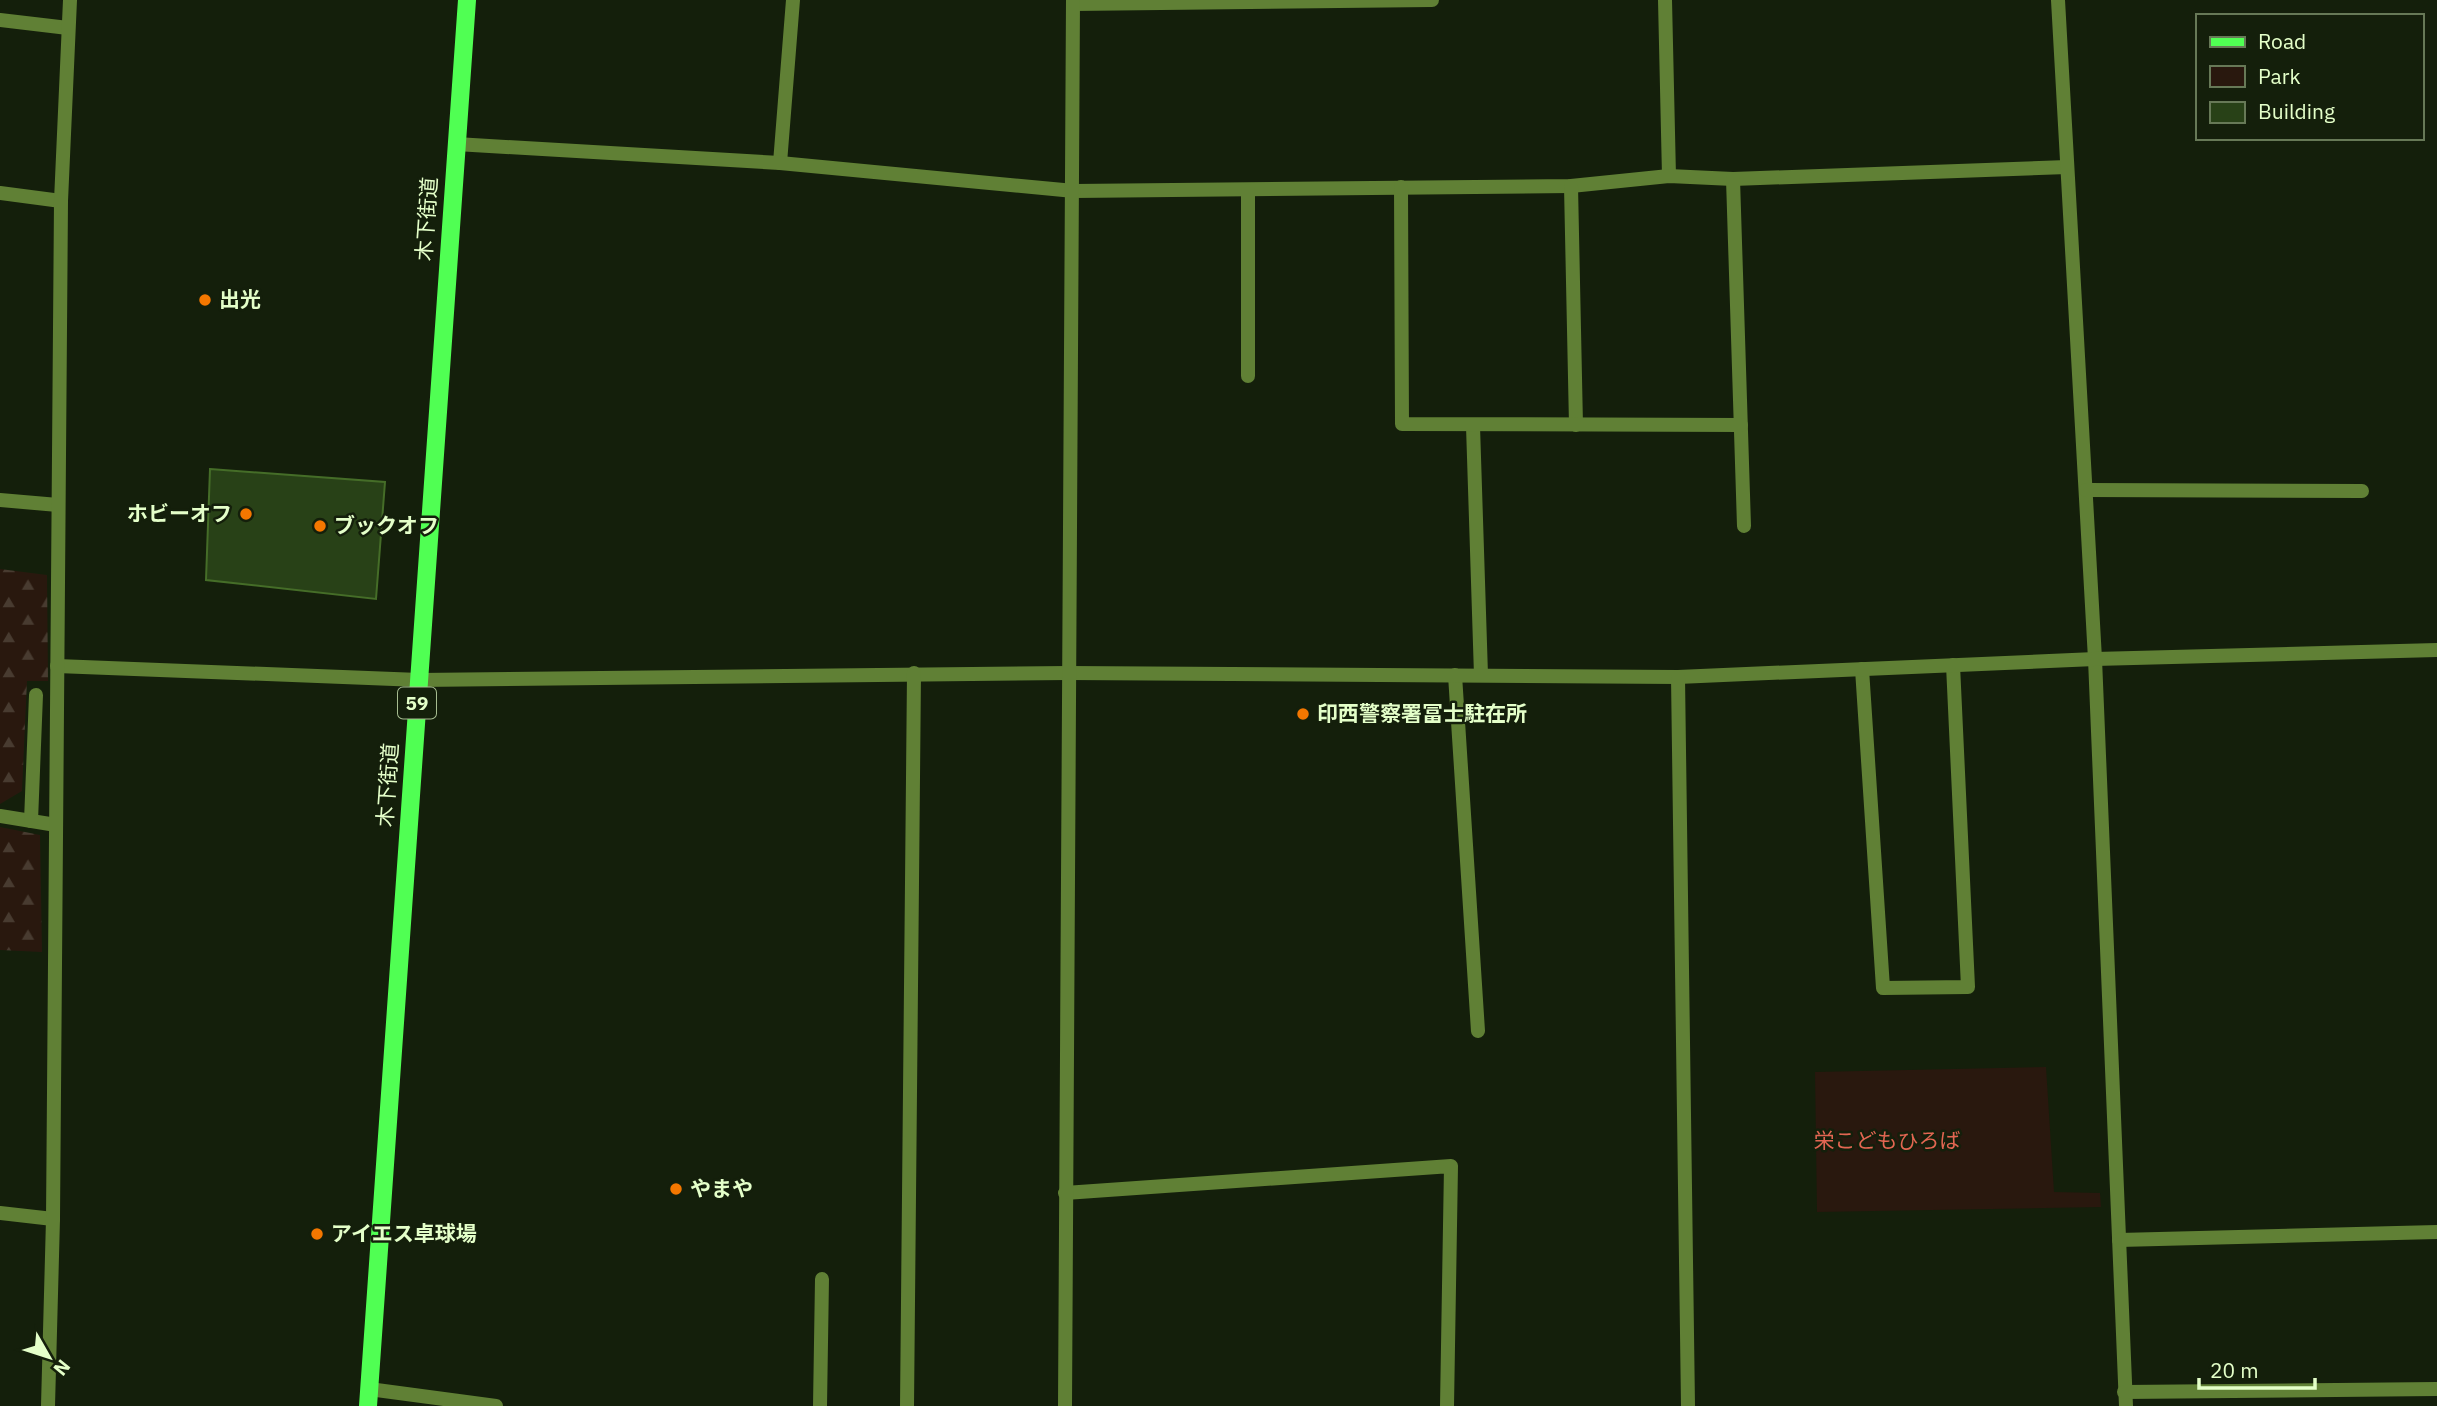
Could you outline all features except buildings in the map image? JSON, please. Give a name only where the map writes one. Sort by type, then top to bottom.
[{"type":"main road","name":"木下街道","points":[[369,1398],[467,0]]},
{"type":"street","points":[[48,1406],[53,1219],[61,201],[70,0]]},
{"type":"street","points":[[780,163],[793,0]]},
{"type":"street","points":[[1065,1406],[1073,2],[1432,0]]},
{"type":"street","points":[[1665,0],[1668,176]]},
{"type":"street","points":[[2058,0],[2095,659],[2125,1399],[2437,1390]]},
{"type":"street","points":[[0,20],[68,28]]},
{"type":"street","points":[[456,144],[780,163],[1074,191],[1571,186],[1668,176],[1733,179],[2067,167]]},
{"type":"street","points":[[1733,179],[1744,526]]},
{"type":"street","points":[[1571,186],[1576,425]]},
{"type":"street","points":[[1401,187],[1402,424],[1741,425]]},
{"type":"street","points":[[1248,191],[1248,376]]},
{"type":"street","points":[[0,193],[61,201]]},
{"type":"street","points":[[1473,426],[1481,675]]},
{"type":"street","points":[[2086,490],[2362,491]]},
{"type":"street","points":[[0,500],[58,505]]},
{"type":"street","points":[[57,666],[419,680],[914,673],[1678,677],[2095,659],[2437,650]]},
{"type":"street","points":[[1862,669],[1883,988],[1968,987],[1953,665]]},
{"type":"street","points":[[907,1406],[914,673]]},
{"type":"street","points":[[1455,675],[1478,1031]]},
{"type":"street","points":[[1678,677],[1688,1406]]},
{"type":"street","points":[[31,821],[36,695]]},
{"type":"street","points":[[0,816],[56,825]]},
{"type":"street","points":[[1065,1193],[1451,1166],[1447,1406]]},
{"type":"street","points":[[0,1213],[53,1219]]},
{"type":"street","points":[[2119,1240],[2437,1232]]},
{"type":"street","points":[[820,1406],[821,1279]]},
{"type":"street","points":[[369,1398],[496,1406]]},
{"type":"green space","points":[[0,569],[47,575],[48,681],[27,681],[22,791],[0,804]]},
{"type":"green space","points":[[0,827],[40,835],[42,952],[0,950]]},
{"type":"green space","name":"栄こどもひろば","points":[[2046,1067],[2054,1192],[2100,1193],[2101,1207],[1817,1212],[1815,1072]]},
{"type":"place","name":"出光","points":[[205,300]]},
{"type":"place","name":"ホビーオフ","points":[[246,514]]},
{"type":"place","name":"ブックオフ","points":[[320,526]]},
{"type":"place","name":"印西警察署冨士駐在所","points":[[1303,714]]},
{"type":"place","name":"やまや","points":[[676,1189]]},
{"type":"place","name":"アイエス卓球場","points":[[317,1234]]}]
